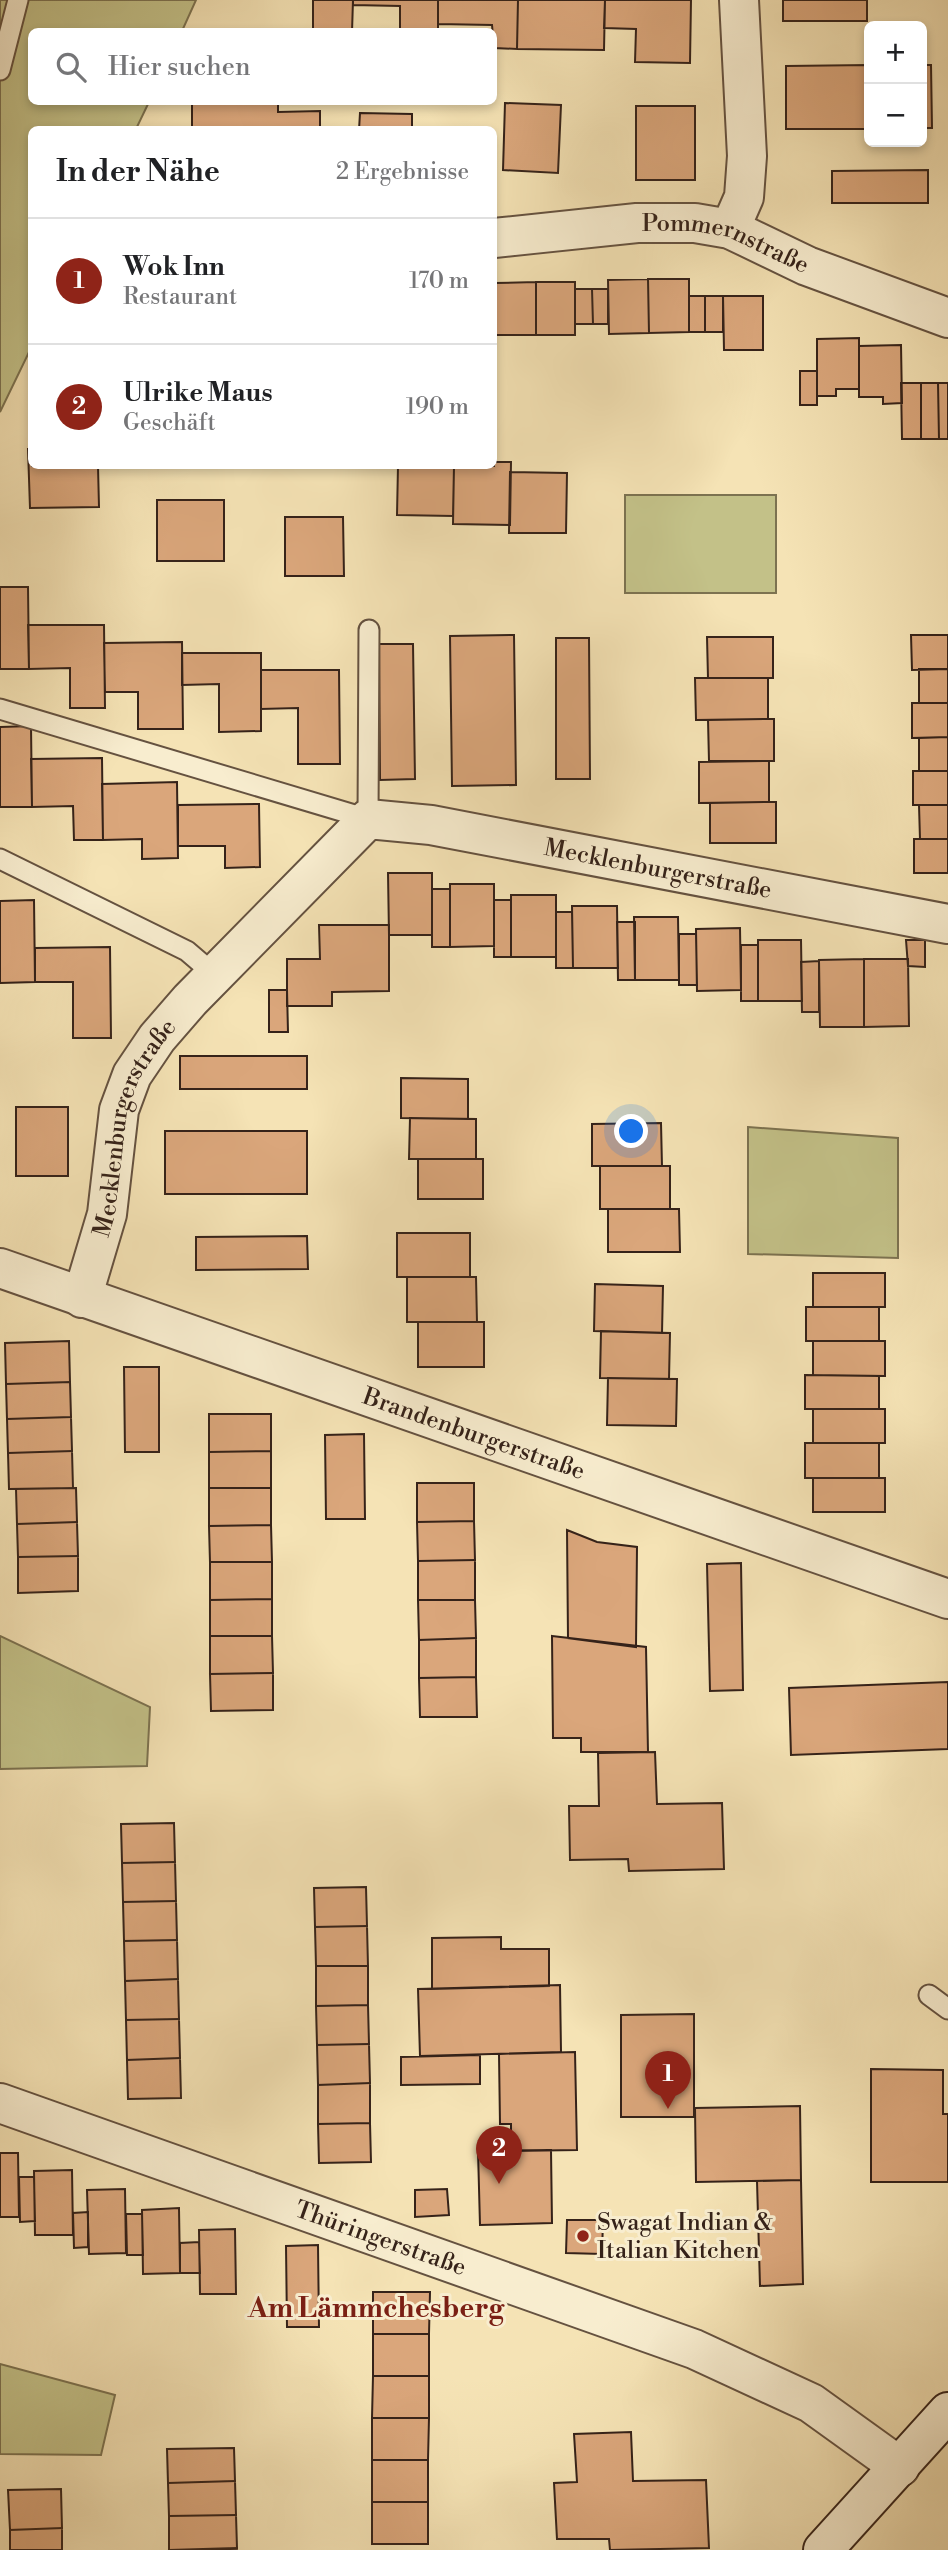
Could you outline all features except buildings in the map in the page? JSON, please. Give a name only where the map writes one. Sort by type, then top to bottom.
[{"type":"street","points":[[730,229],[744,197],[747,156],[739,0]]},
{"type":"street","name":"Pommernstraße","points":[[497,238],[637,223],[695,223],[730,229],[807,266],[948,318]]},
{"type":"street","name":"Mecklenburgerstraße","points":[[82,1298],[107,1214],[119,1110],[132,1075],[157,1038],[215,975],[368,819],[422,824],[948,924]]},
{"type":"street","name":"Brandenburgerstraße","points":[[0,1268],[948,1599]]},
{"type":"street","name":"Thüringerstraße","points":[[0,2104],[694,2349],[811,2403],[900,2467]]},
{"type":"street","points":[[823,2550],[948,2412]]},
{"type":"lane","points":[[0,70],[18,0]]},
{"type":"lane","points":[[368,819],[369,630]]},
{"type":"lane","name":"Mecklenburgerstraße","points":[[0,709],[368,819]]},
{"type":"lane","points":[[0,859],[187,951],[215,975]]},
{"type":"lane","points":[[929,1995],[948,2009]]},
{"type":"shaded area","points":[[0,0],[196,0],[183,28],[28,28],[28,105],[148,105],[137,126],[28,126],[28,354],[0,412]]},
{"type":"shaded area","points":[[625,495],[776,495],[776,593],[625,593]]},
{"type":"shaded area","points":[[748,1127],[898,1138],[898,1258],[748,1254]]},
{"type":"shaded area","points":[[0,1636],[150,1707],[147,1766],[0,1769]]},
{"type":"shaded area","points":[[0,2364],[115,2395],[101,2455],[0,2454]]},
{"type":"place","name":"Wok Inn","points":[[668,2109]]},
{"type":"place","name":"Ulrike Maus","points":[[499,2184]]},
{"type":"place","name":"Swagat Indian & Italian Kitchen","points":[[583,2236]]},
{"type":"district","name":"Am Lämmchesberg","points":[[376,2307]]}]
